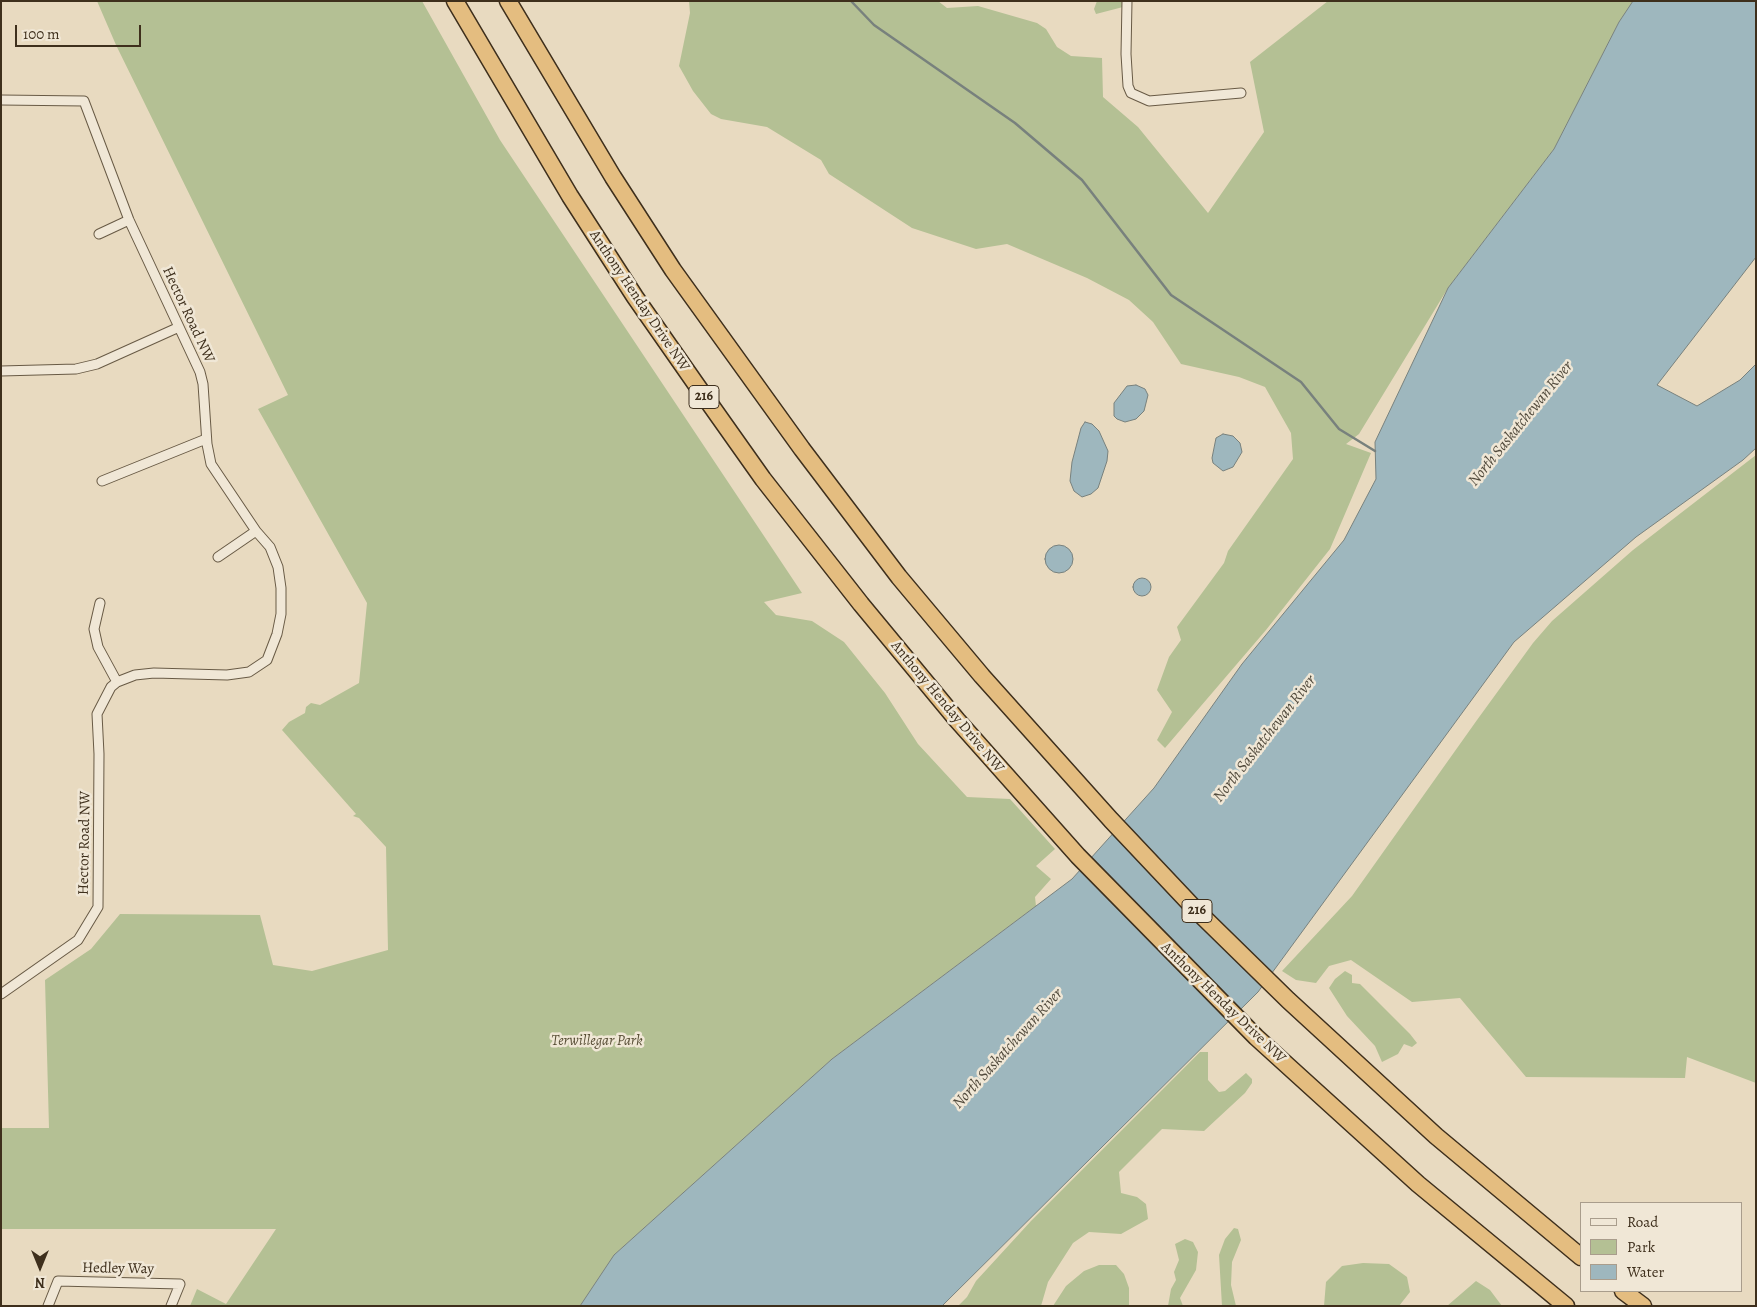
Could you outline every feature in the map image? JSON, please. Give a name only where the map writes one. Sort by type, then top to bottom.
[{"type":"highway","name":"Anthony Henday Drive NW","points":[[454,1],[570,196],[635,297],[700,390],[763,479],[861,604],[994,764],[1078,856],[1256,1037],[1425,1190],[1566,1306]]},
{"type":"highway","name":"216","points":[[508,1],[613,177],[673,270],[802,449],[883,555],[982,676],[1027,728],[1195,909],[1288,1000],[1447,1146],[1580,1256]]},
{"type":"highway","points":[[1531,1278],[1557,1306]]},
{"type":"highway","points":[[1624,1292],[1643,1306]]},
{"type":"street","points":[[1127,1],[1128,86],[1136,96],[1149,101],[1241,93]]},
{"type":"street","name":"Hector Road NW","points":[[1,100],[84,101],[129,220],[196,364],[203,384],[206,439],[211,464],[256,531],[270,547],[278,567],[281,588],[281,614],[267,660],[249,672],[227,675],[154,673],[135,675],[117,682],[111,688],[96,714],[100,754],[98,907],[78,940],[1,994]]},
{"type":"street","points":[[99,234],[129,220]]},
{"type":"street","points":[[1,371],[76,369],[97,364],[178,328]]},
{"type":"street","points":[[102,481],[206,439]]},
{"type":"street","points":[[218,557],[256,531]]},
{"type":"street","points":[[100,603],[94,629],[98,647],[117,682]]},
{"type":"street","name":"Hedley Way","points":[[48,1306],[58,1281],[180,1284],[171,1306]]},
{"type":"green space","name":"Terwillegar Park","points":[[97,1],[422,1],[500,140],[802,593],[764,602],[776,615],[812,621],[844,642],[885,693],[918,744],[967,797],[1010,799],[1055,849],[1036,866],[1051,879],[1035,897],[1036,906],[832,1059],[614,1255],[580,1306],[190,1306],[197,1289],[226,1304],[276,1229],[1,1229],[1,1128],[49,1128],[45,980],[91,949],[120,914],[260,915],[273,965],[312,971],[388,950],[386,847],[359,818],[353,816],[356,814],[282,730],[289,722],[305,713],[306,707],[311,703],[320,705],[359,683],[367,603],[258,409],[288,395],[116,45]]},
{"type":"green space","points":[[689,1],[938,1],[947,8],[978,6],[1037,23],[1046,29],[1057,47],[1071,56],[1102,58],[1103,97],[1138,127],[1208,213],[1264,132],[1250,62],[1328,1],[1633,1],[1619,22],[1554,149],[1448,288],[1359,434],[1346,444],[1371,453],[1330,549],[1266,630],[1165,748],[1157,740],[1172,712],[1157,690],[1169,657],[1181,640],[1177,627],[1224,563],[1228,551],[1293,459],[1291,433],[1265,387],[1239,377],[1181,364],[1153,322],[1129,300],[1087,278],[1007,244],[976,249],[912,228],[829,174],[821,160],[767,127],[721,119],[711,114],[693,91],[679,66],[690,13]]},
{"type":"green space","points":[[1097,1],[1123,1],[1123,7],[1096,14],[1094,9]]},
{"type":"green space","points":[[1756,455],[1756,1083],[1687,1057],[1685,1078],[1526,1077],[1460,998],[1412,1002],[1351,960],[1329,966],[1316,983],[1296,980],[1282,971],[1352,896],[1533,643],[1552,621],[1633,550]]},
{"type":"green space","points":[[1345,971],[1352,975],[1352,983],[1360,984],[1417,1043],[1412,1047],[1404,1044],[1398,1054],[1382,1062],[1375,1046],[1347,1016],[1329,988],[1335,979]]},
{"type":"green space","points":[[1200,1052],[1208,1052],[1208,1080],[1219,1092],[1225,1091],[1246,1073],[1252,1079],[1252,1083],[1245,1093],[1204,1131],[1162,1129],[1119,1172],[1121,1193],[1137,1197],[1146,1204],[1148,1219],[1121,1234],[1089,1232],[1073,1243],[1048,1282],[1041,1306],[958,1306],[967,1297],[976,1281],[1031,1221]]},
{"type":"green space","points":[[1234,1228],[1238,1229],[1241,1240],[1232,1262],[1231,1285],[1236,1306],[1222,1306],[1219,1255],[1225,1239]]},
{"type":"green space","points":[[1185,1239],[1193,1242],[1198,1252],[1196,1270],[1180,1298],[1183,1306],[1168,1306],[1171,1289],[1176,1280],[1174,1272],[1179,1260],[1175,1244]]},
{"type":"green space","points":[[1363,1263],[1389,1264],[1407,1277],[1410,1292],[1399,1306],[1324,1306],[1326,1282],[1342,1266]]},
{"type":"green space","points":[[1099,1265],[1116,1265],[1124,1274],[1129,1288],[1129,1306],[1053,1306],[1066,1286],[1084,1271]]},
{"type":"green space","points":[[1476,1281],[1490,1290],[1502,1306],[1447,1306]]},
{"type":"water","name":"North Saskatchewan River","points":[[1633,1],[1756,1],[1756,257],[1657,385],[1697,406],[1740,380],[1756,364],[1756,448],[1743,460],[1636,537],[1514,642],[1258,992],[942,1306],[580,1306],[614,1255],[832,1059],[1072,879],[1154,788],[1242,664],[1344,540],[1376,479],[1375,442],[1448,288],[1554,149],[1619,22]]},
{"type":"water","points":[[1136,385],[1145,389],[1148,395],[1144,411],[1136,419],[1125,422],[1117,419],[1114,416],[1114,403],[1127,386]]},
{"type":"water","points":[[1085,422],[1092,424],[1099,431],[1108,451],[1107,461],[1098,488],[1091,494],[1082,497],[1074,491],[1070,481],[1072,462],[1081,428]]},
{"type":"water","points":[[1223,434],[1233,436],[1240,443],[1242,452],[1233,467],[1223,471],[1213,463],[1212,458],[1216,438]]},
{"type":"water","points":[[1059,545],[1069,549],[1073,559],[1069,569],[1059,573],[1049,569],[1045,559],[1049,549]]},
{"type":"water","points":[[1138,578],[1146,578],[1151,583],[1149,594],[1138,596],[1133,591],[1133,583]]},
{"type":"waterway","points":[[851,1],[874,25],[1015,123],[1082,180],[1171,295],[1301,382],[1339,429],[1375,451]]}]
